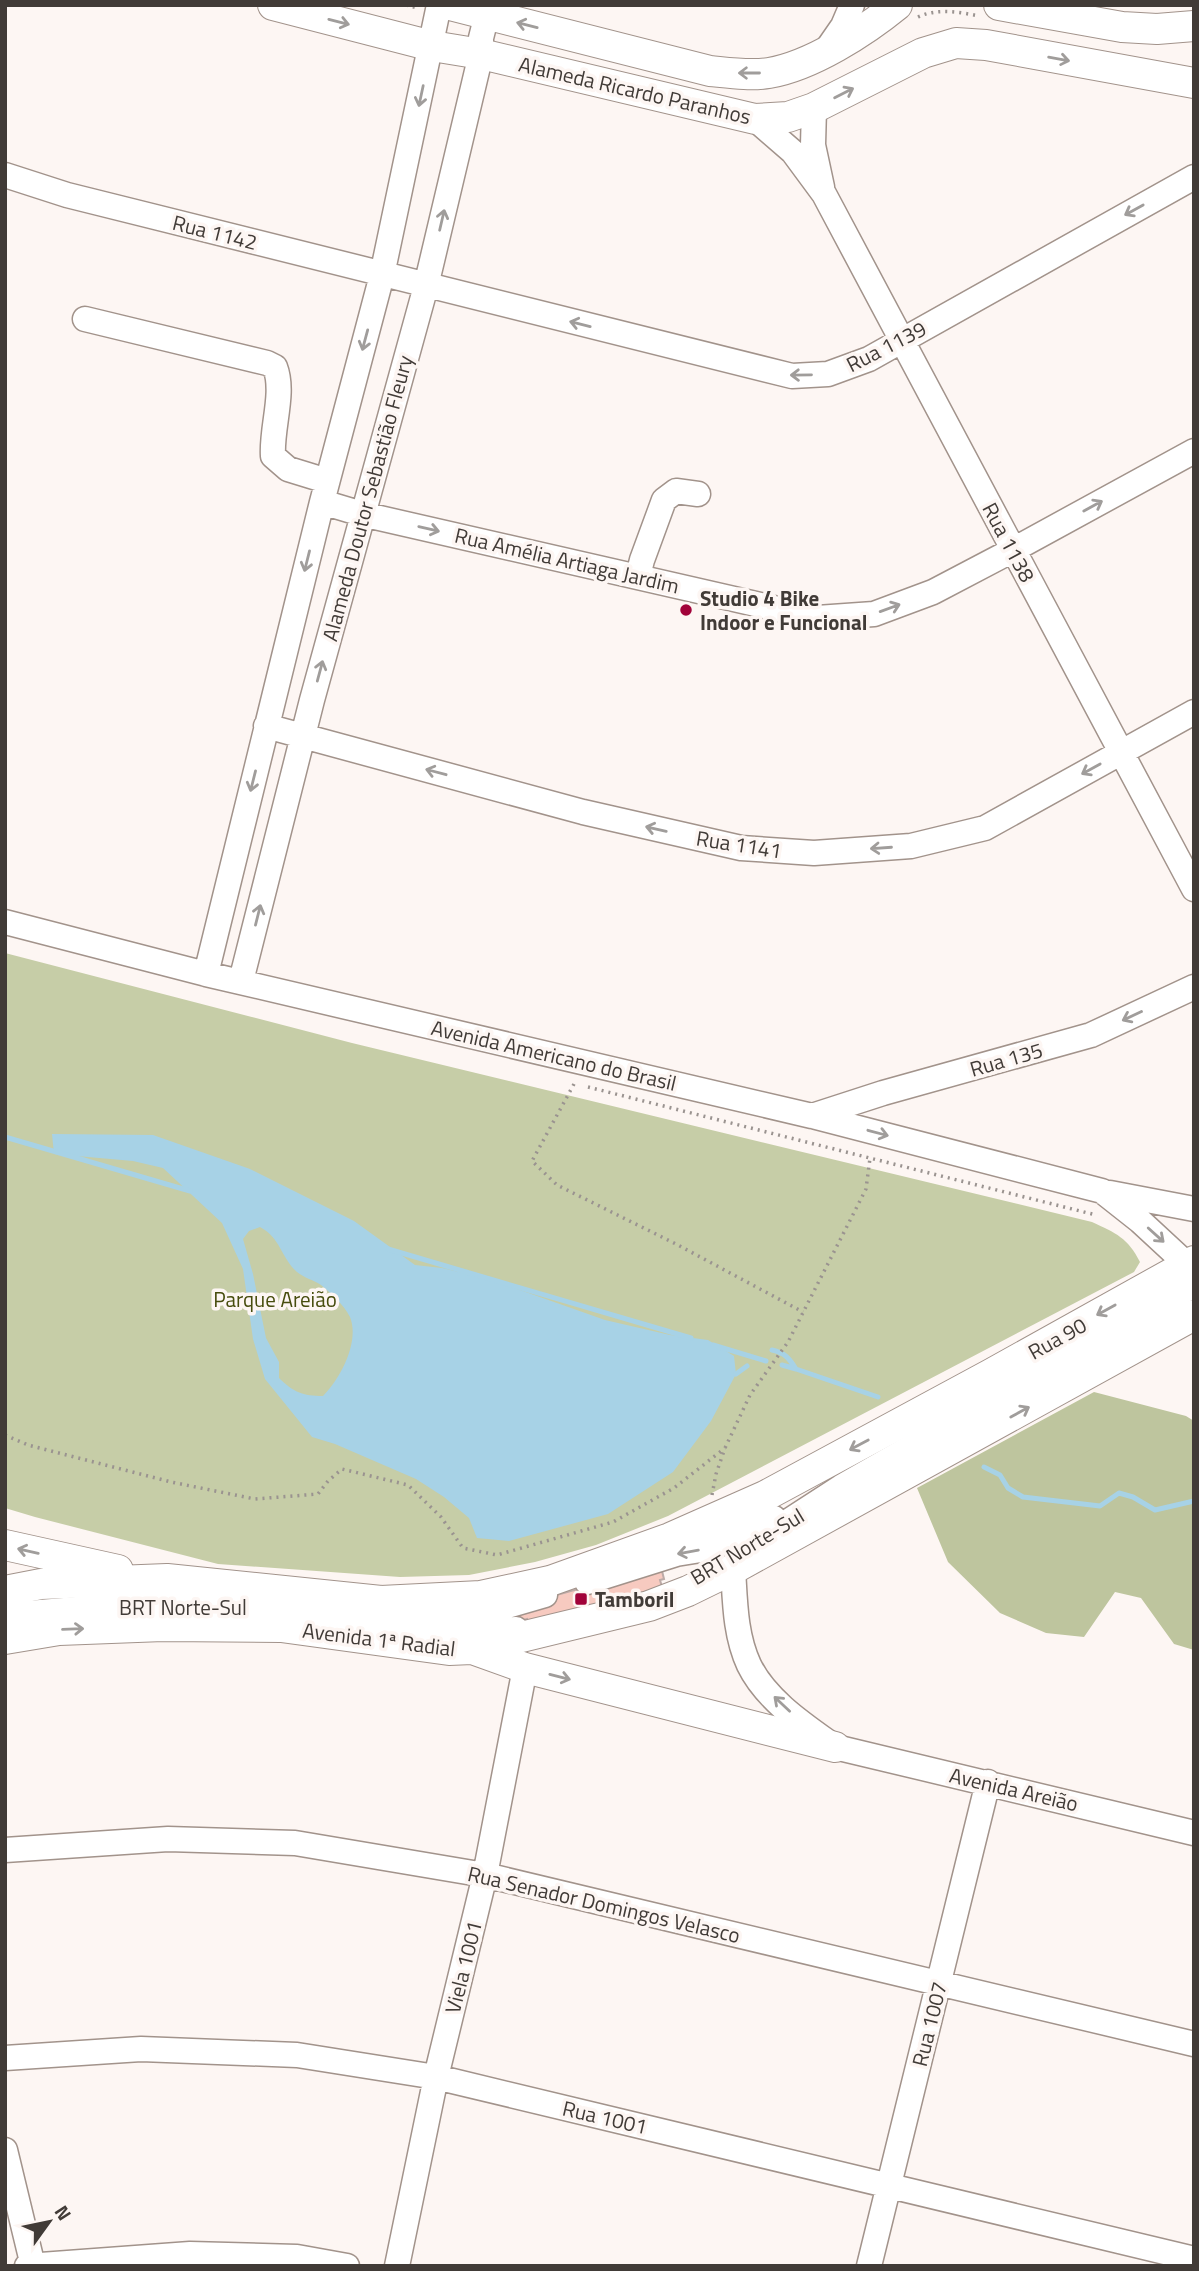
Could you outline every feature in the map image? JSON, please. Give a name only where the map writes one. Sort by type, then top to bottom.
[{"type":"main road","name":"Alameda Ricardo Paranhos","points":[[272,5],[432,46],[481,54],[755,119],[788,117],[814,108],[923,53],[956,43],[1194,83]]},
{"type":"main road","name":"Alameda Ricardo Paranhos","points":[[450,5],[710,71],[744,74],[770,73],[825,52],[883,17],[897,5]]},
{"type":"main road","points":[[999,5],[1122,27],[1157,29],[1194,26]]},
{"type":"main road","name":"Rua 90","points":[[919,1413],[1192,1270]]},
{"type":"main road","name":"Avenida 1ª Radial","points":[[5,1639],[59,1630],[163,1626],[281,1627],[449,1650],[472,1648],[649,1606],[733,1569],[1194,1315]]},
{"type":"main road","name":"Avenida 1ª Radial","points":[[5,1591],[41,1584],[167,1579],[381,1601],[481,1596],[550,1581],[670,1538],[765,1496],[919,1413]]},
{"type":"main road","points":[[5,1545],[167,1579]]},
{"type":"main road","points":[[472,1648],[525,1668],[835,1747]]},
{"type":"street","name":"Alameda Doutor Sebastião Fleury","points":[[206,974],[324,491],[382,275],[439,5]]},
{"type":"street","points":[[825,52],[852,5]]},
{"type":"street","name":"Alameda Doutor Sebastião Fleury","points":[[241,981],[362,514],[426,286],[481,54],[481,37],[487,14]]},
{"type":"street","name":"Rua 1138","points":[[814,108],[813,145],[824,194]]},
{"type":"street","name":"Rua 1138","points":[[755,119],[793,152],[824,194],[1194,889]]},
{"type":"street","name":"Rua 1142","points":[[5,176],[67,195],[426,286]]},
{"type":"street","name":"Rua 1139","points":[[426,286],[792,376],[828,374],[869,359],[1194,177]]},
{"type":"street","name":"Rua Amélia Artiaga Jardim","points":[[85,320],[267,363],[275,368],[279,378],[273,456],[288,469],[362,514],[817,618],[874,614],[933,592],[1194,451]]},
{"type":"street","points":[[638,576],[664,500],[676,491],[698,494]]},
{"type":"street","name":"Rua 1141","points":[[266,726],[583,812],[741,848],[814,853],[912,846],[985,828],[1194,712]]},
{"type":"street","name":"Avenida Americano do Brasil","points":[[5,922],[206,974],[812,1116],[1102,1191],[1194,1209]]},
{"type":"street","name":"Rua 135","points":[[812,1116],[883,1093],[1091,1035],[1194,987]]},
{"type":"street","name":"Avenida Americano do Brasil","points":[[1102,1191],[1140,1221],[1192,1270]]},
{"type":"street","name":"BRT Norte-Sul","points":[[5,1615],[136,1604],[235,1605],[361,1618],[405,1630],[448,1633],[526,1628],[667,1591],[725,1562],[1192,1270]]},
{"type":"street","points":[[733,1569],[737,1626],[749,1665],[769,1693],[797,1720],[835,1747]]},
{"type":"street","name":"Viela 1001","points":[[397,2266],[436,2077],[485,1875],[525,1668]]},
{"type":"street","name":"Avenida Areião","points":[[835,1747],[1194,1833]]},
{"type":"street","name":"Rua 1007","points":[[869,2266],[988,1782]]},
{"type":"street","name":"Rua Senador Domingos Velasco","points":[[5,1850],[167,1839],[295,1843],[485,1875],[1194,2044]]},
{"type":"street","name":"Rua 1001","points":[[5,2058],[141,2049],[284,2055],[436,2077],[1194,2259]]},
{"type":"street","points":[[5,2150],[31,2265],[190,2254],[297,2257],[347,2266]]},
{"type":"path","points":[[574,1084],[532,1161],[557,1185],[676,1244],[803,1312]]},
{"type":"path","points":[[587,1087],[1107,1217]]},
{"type":"path","points":[[722,1496],[710,1502],[725,1448],[750,1395],[788,1342],[866,1189],[870,1158]]},
{"type":"path","points":[[5,1435],[28,1445],[171,1482],[255,1499],[318,1494],[342,1469],[408,1485],[441,1517],[463,1548],[497,1555],[613,1522],[674,1488],[725,1448]]},
{"type":"green space","name":"Parque Areião","points":[[5,953],[352,1043],[1092,1222],[1120,1237],[1131,1247],[1140,1262],[1134,1272],[668,1516],[596,1545],[535,1562],[469,1575],[400,1577],[218,1564],[35,1517],[5,1508]]},
{"type":"green space","points":[[1094,1392],[1186,1416],[1194,1421],[1194,1650],[1174,1644],[1141,1598],[1115,1592],[1084,1637],[1046,1633],[1000,1613],[948,1562],[917,1488]]},
{"type":"water","points":[[52,1134],[153,1135],[250,1169],[354,1221],[415,1265],[489,1279],[605,1320],[670,1335],[708,1340],[734,1356],[736,1374],[711,1421],[673,1472],[608,1514],[509,1541],[477,1538],[469,1518],[416,1479],[335,1444],[312,1437],[265,1379],[253,1339],[243,1269],[222,1223],[163,1168],[133,1161],[54,1154]],"holes":[[[260,1227],[267,1232],[297,1272],[325,1288],[350,1317],[352,1338],[347,1359],[336,1380],[323,1396],[299,1392],[279,1378],[279,1362],[266,1338],[243,1239],[249,1231]]]},
{"type":"building","name":"Tamboril","points":[[657,1567],[658,1572],[662,1571],[664,1579],[660,1580],[662,1587],[528,1625],[527,1619],[507,1625],[504,1615],[524,1604]]},
{"type":"waterway","points":[[5,1137],[190,1191]]},
{"type":"waterway","points":[[388,1249],[691,1338]]},
{"type":"waterway","points":[[713,1345],[766,1361]]},
{"type":"waterway","points":[[772,1350],[786,1357],[796,1369],[878,1397]]},
{"type":"waterway","points":[[782,1365],[796,1369]]},
{"type":"waterway","points":[[736,1374],[747,1366]]},
{"type":"waterway","points":[[984,1467],[1000,1475],[1008,1488],[1023,1497],[1100,1506],[1119,1493],[1133,1497],[1155,1510],[1194,1501]]},
{"type":"place","name":"Studio 4 Bike Indoor e Funcional","points":[[686,610]]},
{"type":"place","name":"Tamboril","points":[[581,1599]]}]
